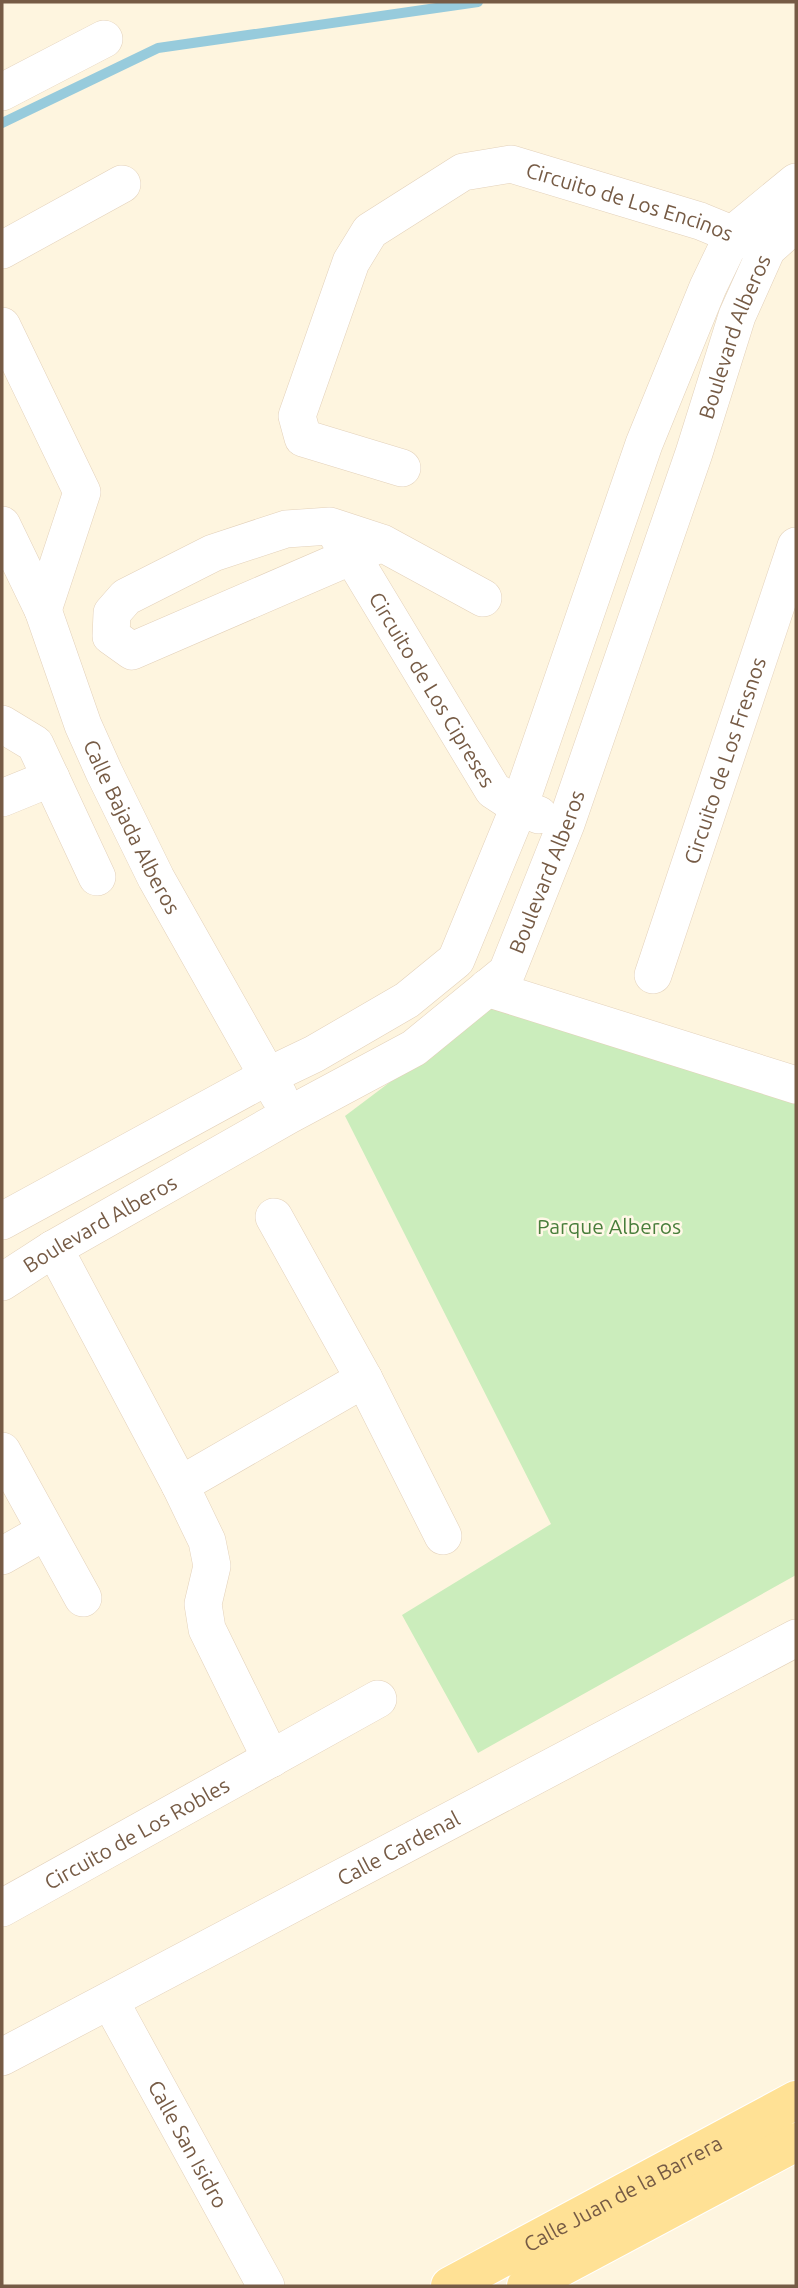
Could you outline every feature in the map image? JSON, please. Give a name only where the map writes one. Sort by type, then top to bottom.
[{"type":"main road","name":"Calle Juan de la Barrera","points":[[450,2286],[796,2100]]},
{"type":"main road","name":"Calle Juan de la Barrera","points":[[526,2286],[796,2142]]},
{"type":"street","points":[[2,92],[104,38]]},
{"type":"street","name":"Circuito de Los Encinos","points":[[402,468],[303,438],[297,416],[351,262],[370,231],[463,172],[511,164],[700,221],[767,249]]},
{"type":"street","name":"Boulevard Alberos","points":[[2,1221],[268,1076],[314,1054],[407,1000],[456,960],[519,807],[643,444],[708,287],[734,233],[796,182]]},
{"type":"street","points":[[2,250],[122,184]]},
{"type":"street","name":"Boulevard Alberos","points":[[2,1282],[52,1249],[289,1115],[414,1048],[507,972],[566,824],[694,453],[737,316],[767,249],[796,223]]},
{"type":"street","points":[[2,326],[82,492],[43,610]]},
{"type":"street","name":"Calle Bajada Alberos","points":[[2,525],[43,610],[83,725],[156,878],[289,1115]]},
{"type":"street","name":"Circuito de Los Cipreses","points":[[367,549],[132,651],[111,636],[112,613],[126,597],[213,552],[286,529],[330,526],[367,549],[483,598]]},
{"type":"street","name":"Circuito de Los Fresnos","points":[[653,975],[796,546]]},
{"type":"street","name":"Circuito de Los Cipreses","points":[[367,549],[493,790],[519,807],[566,824]]},
{"type":"street","points":[[2,724],[35,744],[97,877]]},
{"type":"street","points":[[35,744],[83,725]]},
{"type":"street","points":[[2,798],[51,778]]},
{"type":"street","points":[[487,988],[796,1085]]},
{"type":"street","points":[[274,1217],[364,1379],[443,1536]]},
{"type":"street","points":[[52,1249],[180,1485],[207,1541],[212,1566],[203,1604],[207,1629],[271,1759]]},
{"type":"street","points":[[180,1485],[364,1379]]},
{"type":"street","points":[[2,1451],[44,1532],[83,1598]]},
{"type":"street","points":[[2,1556],[44,1532]]},
{"type":"street","name":"Calle Cardenal","points":[[2,2057],[796,1638]]},
{"type":"street","name":"Circuito de Los Robles","points":[[2,1908],[378,1699]]},
{"type":"street","name":"Calle San Isidro","points":[[110,2001],[266,2286]]},
{"type":"green space","name":"Parque Alberos","points":[[499,1000],[796,1083],[796,1575],[478,1753],[402,1615],[551,1524],[345,1116]]},
{"type":"waterway","points":[[2,123],[158,48],[478,2]]}]
